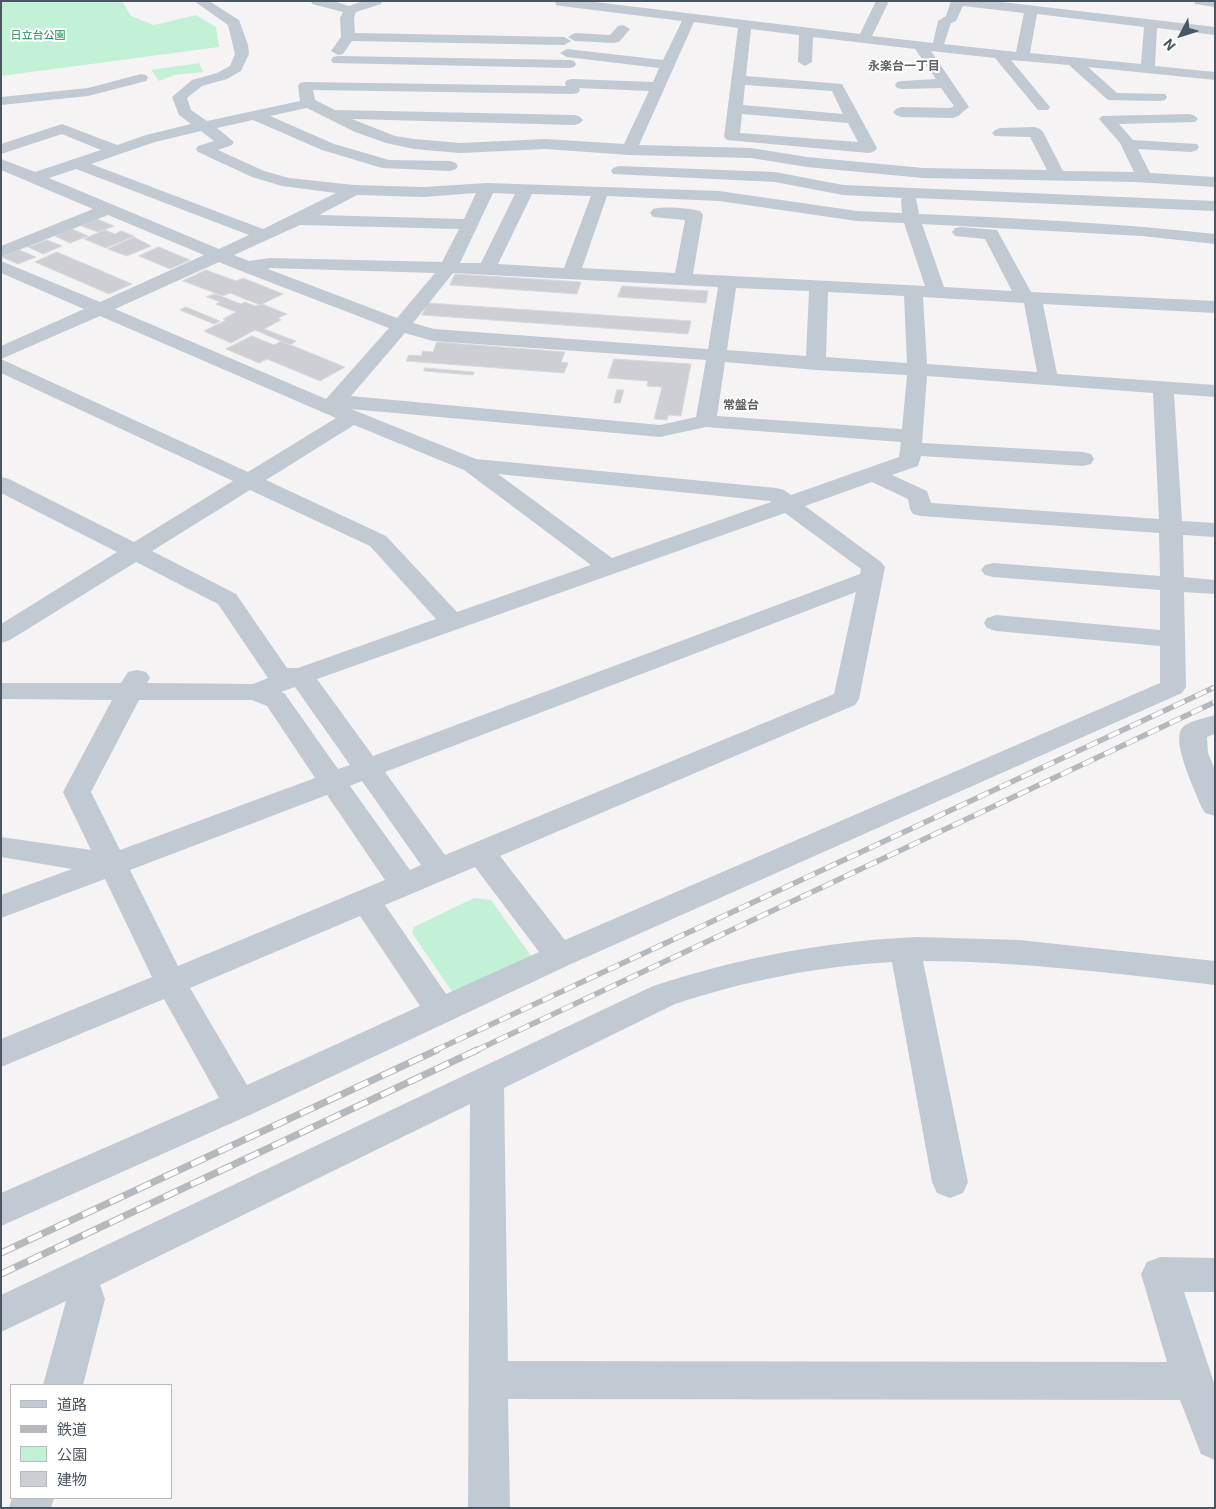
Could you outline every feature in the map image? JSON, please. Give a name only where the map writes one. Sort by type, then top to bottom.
[{"type":"street","points":[[200,1],[234,23],[242,54],[236,68],[222,76],[197,83],[179,97],[184,112],[201,126],[226,142],[204,150],[258,174],[288,183],[354,190],[437,191],[487,188],[603,191],[742,198],[823,212],[991,234],[1028,297],[1048,379]]},
{"type":"street","points":[[317,1],[350,10],[376,1]]},
{"type":"street","points":[[673,15],[686,1]]},
{"type":"street","points":[[864,39],[883,1]]},
{"type":"street","points":[[939,42],[945,22],[951,18],[958,1],[1215,31]]},
{"type":"street","points":[[1054,13],[1062,1]]},
{"type":"street","points":[[1200,1],[1215,2]]},
{"type":"street","points":[[571,146],[576,106],[561,2],[920,46],[1022,56],[1082,58],[1148,70],[1213,72]]},
{"type":"street","points":[[338,60],[338,48],[348,37],[347,18],[350,10]]},
{"type":"street","points":[[1022,56],[1031,10]]},
{"type":"street","points":[[571,273],[603,191],[619,171],[630,150],[690,18]]},
{"type":"street","points":[[1148,70],[1151,23]]},
{"type":"street","points":[[738,80],[837,87],[870,148],[732,137],[738,80],[746,24]]},
{"type":"street","points":[[348,37],[614,39],[623,29]]},
{"type":"street","points":[[805,62],[806,32]]},
{"type":"street","points":[[305,86],[338,60],[565,40],[669,65]]},
{"type":"street","points":[[901,112],[953,113],[962,107],[920,46]]},
{"type":"street","points":[[999,54],[1043,107]]},
{"type":"street","points":[[1082,58],[1113,97],[1160,98]]},
{"type":"street","points":[[1,101],[88,92],[141,78]]},
{"type":"street","points":[[902,85],[946,83]]},
{"type":"street","points":[[305,86],[658,87]]},
{"type":"street","points":[[305,86],[306,98],[310,103],[360,129],[392,140],[460,148],[546,144],[630,150],[751,153],[807,162],[923,173],[1057,174],[1215,182]]},
{"type":"street","points":[[34,178],[114,149],[151,138],[310,103]]},
{"type":"street","points":[[735,109],[854,119]]},
{"type":"street","points":[[329,113],[575,120]]},
{"type":"street","points":[[255,115],[328,147],[388,165],[450,166]]},
{"type":"street","points":[[1144,177],[1128,144],[1106,119],[1190,119]]},
{"type":"street","points":[[1,149],[62,129],[114,149]]},
{"type":"street","points":[[1000,133],[1035,132],[1057,174]]},
{"type":"street","points":[[1128,144],[1191,148]]},
{"type":"street","points":[[437,191],[460,148]]},
{"type":"street","points":[[75,163],[264,235]]},
{"type":"street","points":[[1,164],[247,268],[401,326],[433,335],[816,364],[1215,391]]},
{"type":"street","points":[[619,171],[775,177],[842,190],[1215,206]]},
{"type":"street","points":[[336,402],[449,267],[487,188]]},
{"type":"street","points":[[487,269],[526,189]]},
{"type":"street","points":[[1,352],[297,220],[354,190]]},
{"type":"street","points":[[908,192],[913,224],[936,292]]},
{"type":"street","points":[[1,252],[107,209]]},
{"type":"street","points":[[658,213],[694,215],[682,279]]},
{"type":"street","points":[[297,220],[469,224]]},
{"type":"street","points":[[913,224],[1040,224],[1168,233],[1215,239]]},
{"type":"street","points":[[247,268],[270,263],[449,267],[1215,307]]},
{"type":"street","points":[[1,266],[352,418],[472,466],[607,566]]},
{"type":"street","points":[[706,421],[728,281]]},
{"type":"street","points":[[816,364],[819,285]]},
{"type":"street","points":[[254,692],[290,676],[452,622],[910,461],[917,370],[913,291]]},
{"type":"street","points":[[1,365],[378,541],[452,622]]},
{"type":"street","points":[[1,1210],[240,1104],[560,956],[1173,687],[1172,527],[1163,388]]},
{"type":"street","points":[[311,400],[660,431],[706,421],[1083,459]]},
{"type":"street","points":[[1,635],[352,418]]},
{"type":"street","points":[[1,1054],[846,699],[873,567],[776,495],[472,466]]},
{"type":"street","points":[[872,474],[919,496],[921,509],[1215,530]]},
{"type":"street","points":[[1,484],[227,600],[368,768],[440,870]]},
{"type":"street","points":[[993,570],[1215,587]]},
{"type":"street","points":[[1,907],[871,578]]},
{"type":"street","points":[[996,623],[1173,639]]},
{"type":"street","points":[[1,674],[254,692],[276,700],[404,885]]},
{"type":"street","points":[[1,691],[290,676]]},
{"type":"street","points":[[134,683],[77,792],[171,983],[240,1104]]},
{"type":"street","points":[[1215,724],[1193,732],[1194,753],[1215,806]]},
{"type":"street","points":[[1,847],[113,865]]},
{"type":"street","points":[[480,853],[560,956]]},
{"type":"street","points":[[366,900],[440,1011]]},
{"type":"street","points":[[1,1314],[664,995],[710,979],[759,967],[822,957],[905,950],[954,949],[1046,955],[1215,973]]},
{"type":"street","points":[[905,950],[950,1182]]},
{"type":"street","points":[[488,1081],[489,1508]]},
{"type":"street","points":[[1215,1275],[1160,1274],[1193,1381],[1215,1440]]},
{"type":"street","points":[[63,1384],[86,1299],[78,1276]]},
{"type":"street","points":[[488,1380],[1193,1381]]},
{"type":"green space","name":"日立台公園","points":[[1,1],[122,1],[131,16],[154,25],[196,15],[216,27],[219,47],[1,76]]},
{"type":"green space","points":[[199,63],[203,72],[174,75],[159,81],[151,70]]},
{"type":"green space","points":[[474,898],[491,900],[534,960],[455,996],[412,933],[414,927]]},
{"type":"building","points":[[97,219],[114,226],[98,232],[81,226]]},
{"type":"building","points":[[72,229],[88,236],[70,243],[55,236]]},
{"type":"building","points":[[105,230],[115,234],[121,231],[134,236],[106,248],[84,239]]},
{"type":"building","points":[[134,237],[151,246],[127,256],[108,249]]},
{"type":"building","points":[[47,240],[62,246],[43,254],[28,247]]},
{"type":"building","points":[[159,247],[190,260],[170,269],[139,256]]},
{"type":"building","points":[[19,250],[36,257],[18,264],[2,257]]},
{"type":"building","points":[[57,252],[132,284],[109,294],[35,262]]},
{"type":"building","points":[[206,270],[236,281],[243,278],[283,294],[260,305],[230,293],[223,296],[183,281]]},
{"type":"building","points":[[455,274],[581,282],[577,294],[450,285]]},
{"type":"building","points":[[622,286],[708,291],[706,303],[618,297]]},
{"type":"building","points":[[215,294],[241,304],[245,302],[255,306],[262,304],[287,314],[278,318],[281,320],[264,329],[296,341],[290,345],[255,330],[231,343],[204,331],[226,320],[223,319],[236,312],[216,304],[220,302],[207,297]]},
{"type":"building","points":[[428,303],[691,321],[688,334],[422,315]]},
{"type":"building","points":[[186,307],[220,321],[214,324],[180,310]]},
{"type":"building","points":[[252,336],[274,345],[281,341],[345,367],[320,381],[267,359],[259,363],[226,349]]},
{"type":"building","points":[[437,342],[565,352],[561,362],[568,363],[564,373],[406,361],[409,355],[421,356],[423,351],[433,352]]},
{"type":"building","points":[[614,359],[691,364],[681,416],[668,415],[667,420],[654,419],[662,387],[647,386],[648,381],[608,378]]},
{"type":"building","points":[[425,368],[474,372],[473,375],[424,371]]},
{"type":"building","points":[[617,390],[624,390],[620,403],[614,403]]},
{"type":"railway","points":[[434,1051],[1213,688]]},
{"type":"railway","points":[[475,1051],[1215,702]]},
{"type":"railway","points":[[1,1253],[437,1050]]},
{"type":"railway","points":[[1,1274],[477,1050]]},
{"type":"district","name":"永楽台一丁目","points":[[904,67]]},
{"type":"district","name":"常盤台","points":[[741,406]]}]
